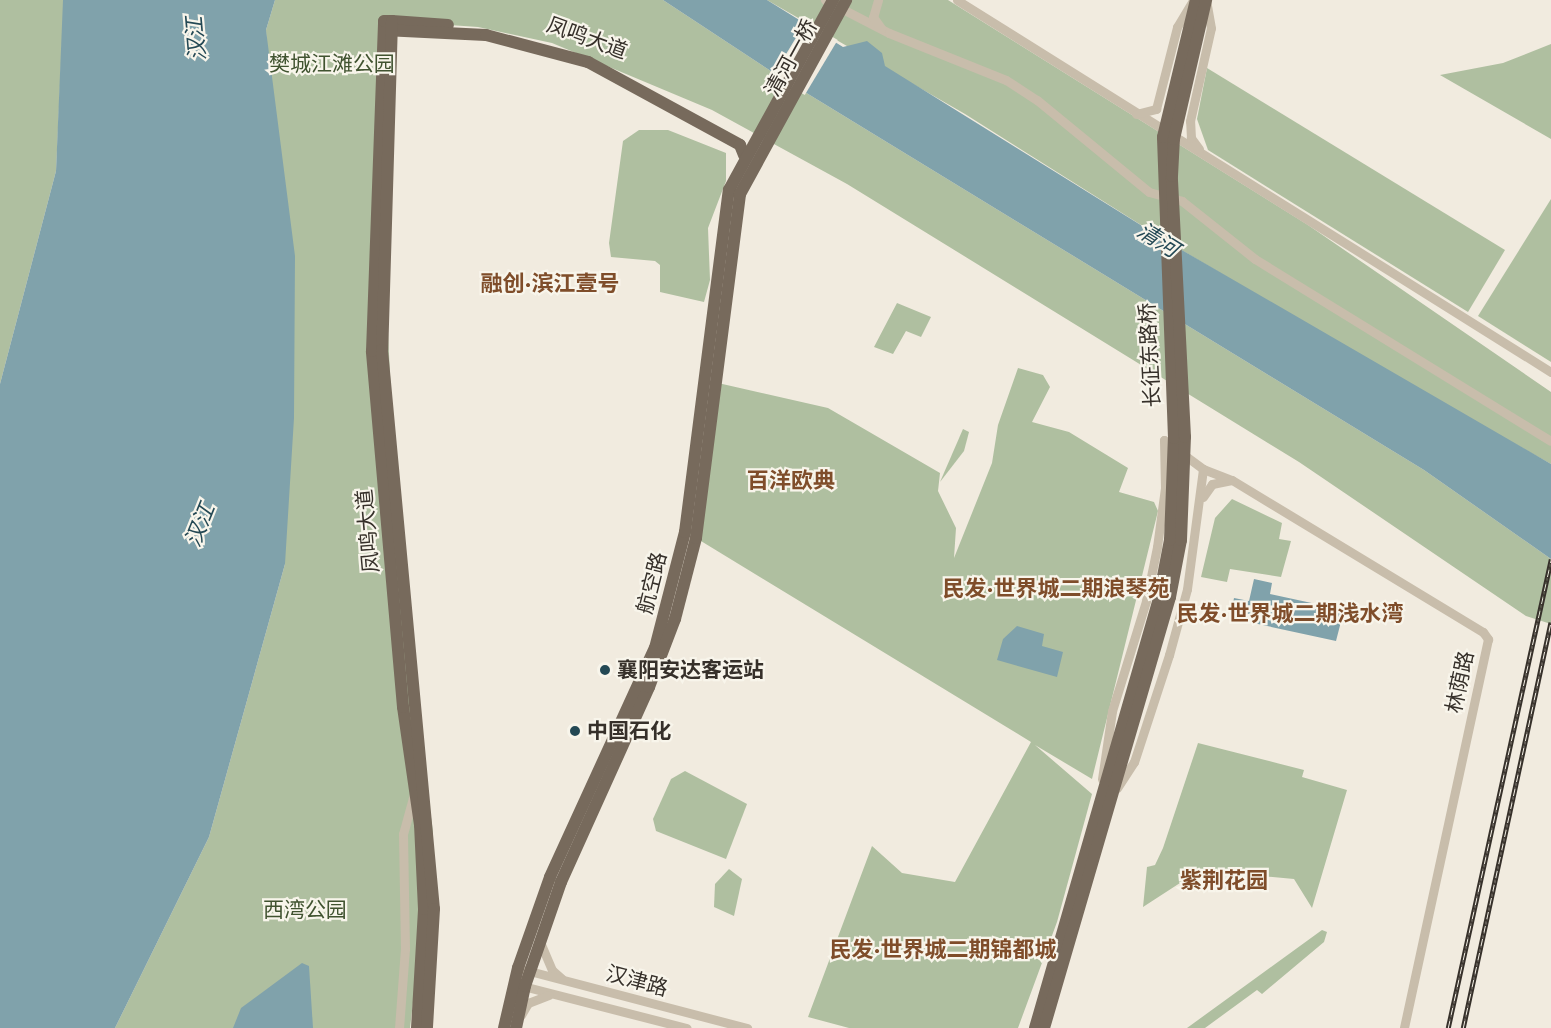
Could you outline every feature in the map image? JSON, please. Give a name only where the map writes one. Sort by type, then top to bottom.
[{"type":"main road","name":"清河一桥","points":[[765,132],[833,0]]},
{"type":"main road","name":"清河一桥","points":[[765,132],[846,0]]},
{"type":"main road","name":"长征东路桥","points":[[1139,686],[1159,597],[1174,500],[1161,177],[1163,137],[1200,0]]},
{"type":"main road","name":"凤鸣大道","points":[[388,27],[478,27],[552,43],[629,74],[742,140],[753,140]]},
{"type":"main road","name":"凤鸣大道","points":[[388,27],[486,35],[588,62],[740,145],[744,154]]},
{"type":"main road","name":"凤鸣大道","points":[[388,27],[372,351],[415,792],[424,909],[417,1028]]},
{"type":"main road","name":"凤鸣大道","points":[[388,27],[382,350],[434,909],[427,1028]]},
{"type":"main road","name":"航空路","points":[[504,1028],[524,970],[550,878],[656,648],[684,532],[737,186],[744,154],[753,140],[765,132]]},
{"type":"main road","name":"航空路","points":[[524,970],[540,941],[561,882],[649,687],[675,619],[696,538],[737,186],[765,132]]},
{"type":"main road","points":[[1035,1028],[1101,787],[1139,686]]},
{"type":"main road","points":[[1044,1028],[1139,686]]},
{"type":"main road","name":"航空路","points":[[517,1024],[519,985]]},
{"type":"street","points":[[825,0],[883,30],[1006,80],[1037,100],[1149,192],[1182,201],[1255,259],[1551,441]]},
{"type":"street","points":[[878,0],[873,17],[883,30]]},
{"type":"street","points":[[957,0],[1134,114],[1551,372]]},
{"type":"street","points":[[1152,124],[1177,27],[1200,0],[1211,28],[1184,143]]},
{"type":"street","points":[[1134,114],[1156,109]]},
{"type":"street","points":[[1190,120],[1191,138],[1204,156]]},
{"type":"street","points":[[1101,787],[1112,711],[1146,601],[1156,547],[1164,488],[1164,440],[1203,469],[1232,480]]},
{"type":"street","points":[[1109,800],[1134,762],[1169,655],[1187,589],[1200,507],[1203,469]]},
{"type":"street","points":[[1200,507],[1212,484],[1232,480]]},
{"type":"street","name":"林荫路","points":[[1232,480],[1474,626],[1488,639],[1404,1028]]},
{"type":"street","points":[[399,1028],[405,948],[403,834],[415,792]]},
{"type":"street","points":[[540,941],[552,970],[564,980]]},
{"type":"street","name":"汉津路","points":[[524,970],[747,1028]]},
{"type":"street","name":"汉津路","points":[[519,985],[687,1028]]},
{"type":"street","points":[[517,1024],[538,996],[557,994]]},
{"type":"green space","points":[[0,0],[64,0],[56,171],[0,384]]},
{"type":"green space","points":[[275,0],[663,0],[777,75],[1424,470],[1551,559],[1551,624],[1526,616],[1299,462],[847,184],[712,110],[552,43],[478,27],[392,21],[382,206],[400,586],[433,832],[410,1028],[115,1028],[209,837],[285,564],[266,30]]},
{"type":"green space","points":[[767,0],[948,0],[1308,225],[1551,392],[1551,464],[1407,384],[1168,242],[965,114]]},
{"type":"green space","points":[[1551,44],[1551,139],[1440,75],[1503,63]]},
{"type":"green space","points":[[1207,68],[1505,250],[1468,312],[1208,150],[1197,119]]},
{"type":"green space","points":[[639,130],[668,130],[726,153],[726,181],[708,228],[710,280],[704,302],[660,292],[660,265],[655,261],[611,257],[609,243],[623,141]]},
{"type":"green space","points":[[1551,199],[1551,362],[1478,316]]},
{"type":"green space","points":[[897,303],[931,317],[921,337],[906,331],[893,354],[874,347]]},
{"type":"green space","points":[[1018,368],[1043,375],[1050,387],[1032,422],[1069,432],[1128,468],[1119,492],[1154,502],[1158,511],[1092,779],[1035,745],[1092,794],[1057,922],[1018,1028],[849,1028],[808,1017],[872,846],[902,873],[955,882],[1031,742],[696,538],[718,383],[828,408],[940,473],[938,491],[956,528],[954,558],[992,463],[998,425]]},
{"type":"green space","points":[[963,429],[969,432],[964,451],[940,482]]},
{"type":"green space","points":[[1232,499],[1282,523],[1279,539],[1291,541],[1281,577],[1230,569],[1227,582],[1201,577],[1215,518]]},
{"type":"green space","points":[[1198,743],[1304,770],[1302,777],[1347,790],[1312,908],[1294,879],[1200,870],[1143,907],[1147,867],[1155,865],[1163,848]]},
{"type":"green space","points":[[685,771],[747,804],[726,859],[656,831],[653,819],[671,779]]},
{"type":"green space","points":[[729,869],[742,879],[734,916],[714,907],[715,884]]},
{"type":"green space","points":[[1322,930],[1327,932],[1324,942],[1262,994],[1257,990],[1205,1028],[1187,1028]]},
{"type":"water","name":"汉江","points":[[63,0],[275,0],[266,30],[295,256],[294,418],[285,564],[209,837],[115,1028],[0,1028],[0,384],[56,171]]},
{"type":"water","name":"清河","points":[[663,0],[767,0],[843,47],[867,41],[882,53],[885,66],[1168,242],[1551,464],[1551,559],[1424,470],[777,75]]},
{"type":"water","points":[[1254,579],[1272,583],[1270,594],[1344,610],[1336,641],[1230,618],[1234,598],[1249,601]]},
{"type":"water","points":[[1017,626],[1044,634],[1042,646],[1063,652],[1057,677],[997,660],[1003,639]]},
{"type":"water","points":[[302,963],[309,966],[313,1028],[233,1028],[241,1008]]},
{"type":"pier","points":[[806,21],[838,40],[805,95],[773,76]]},
{"type":"railway","points":[[1448,1028],[1551,559]]},
{"type":"railway","points":[[1463,1028],[1551,622]]},
{"type":"place","name":"襄阳安达客运站","points":[[605,670]]},
{"type":"place","name":"中国石化","points":[[575,731]]},
{"type":"district","name":"融创·滨江壹号","points":[[550,284]]},
{"type":"district","name":"百洋欧典","points":[[791,481]]},
{"type":"district","name":"民发·世界城二期浪琴苑","points":[[1056,589]]},
{"type":"district","name":"民发·世界城二期浅水湾","points":[[1290,614]]},
{"type":"district","name":"紫荆花园","points":[[1224,881]]},
{"type":"district","name":"民发·世界城二期锦都城","points":[[943,950]]},
{"type":"park label","name":"樊城江滩公园","points":[[332,64]]},
{"type":"park label","name":"西湾公园","points":[[305,910]]}]
